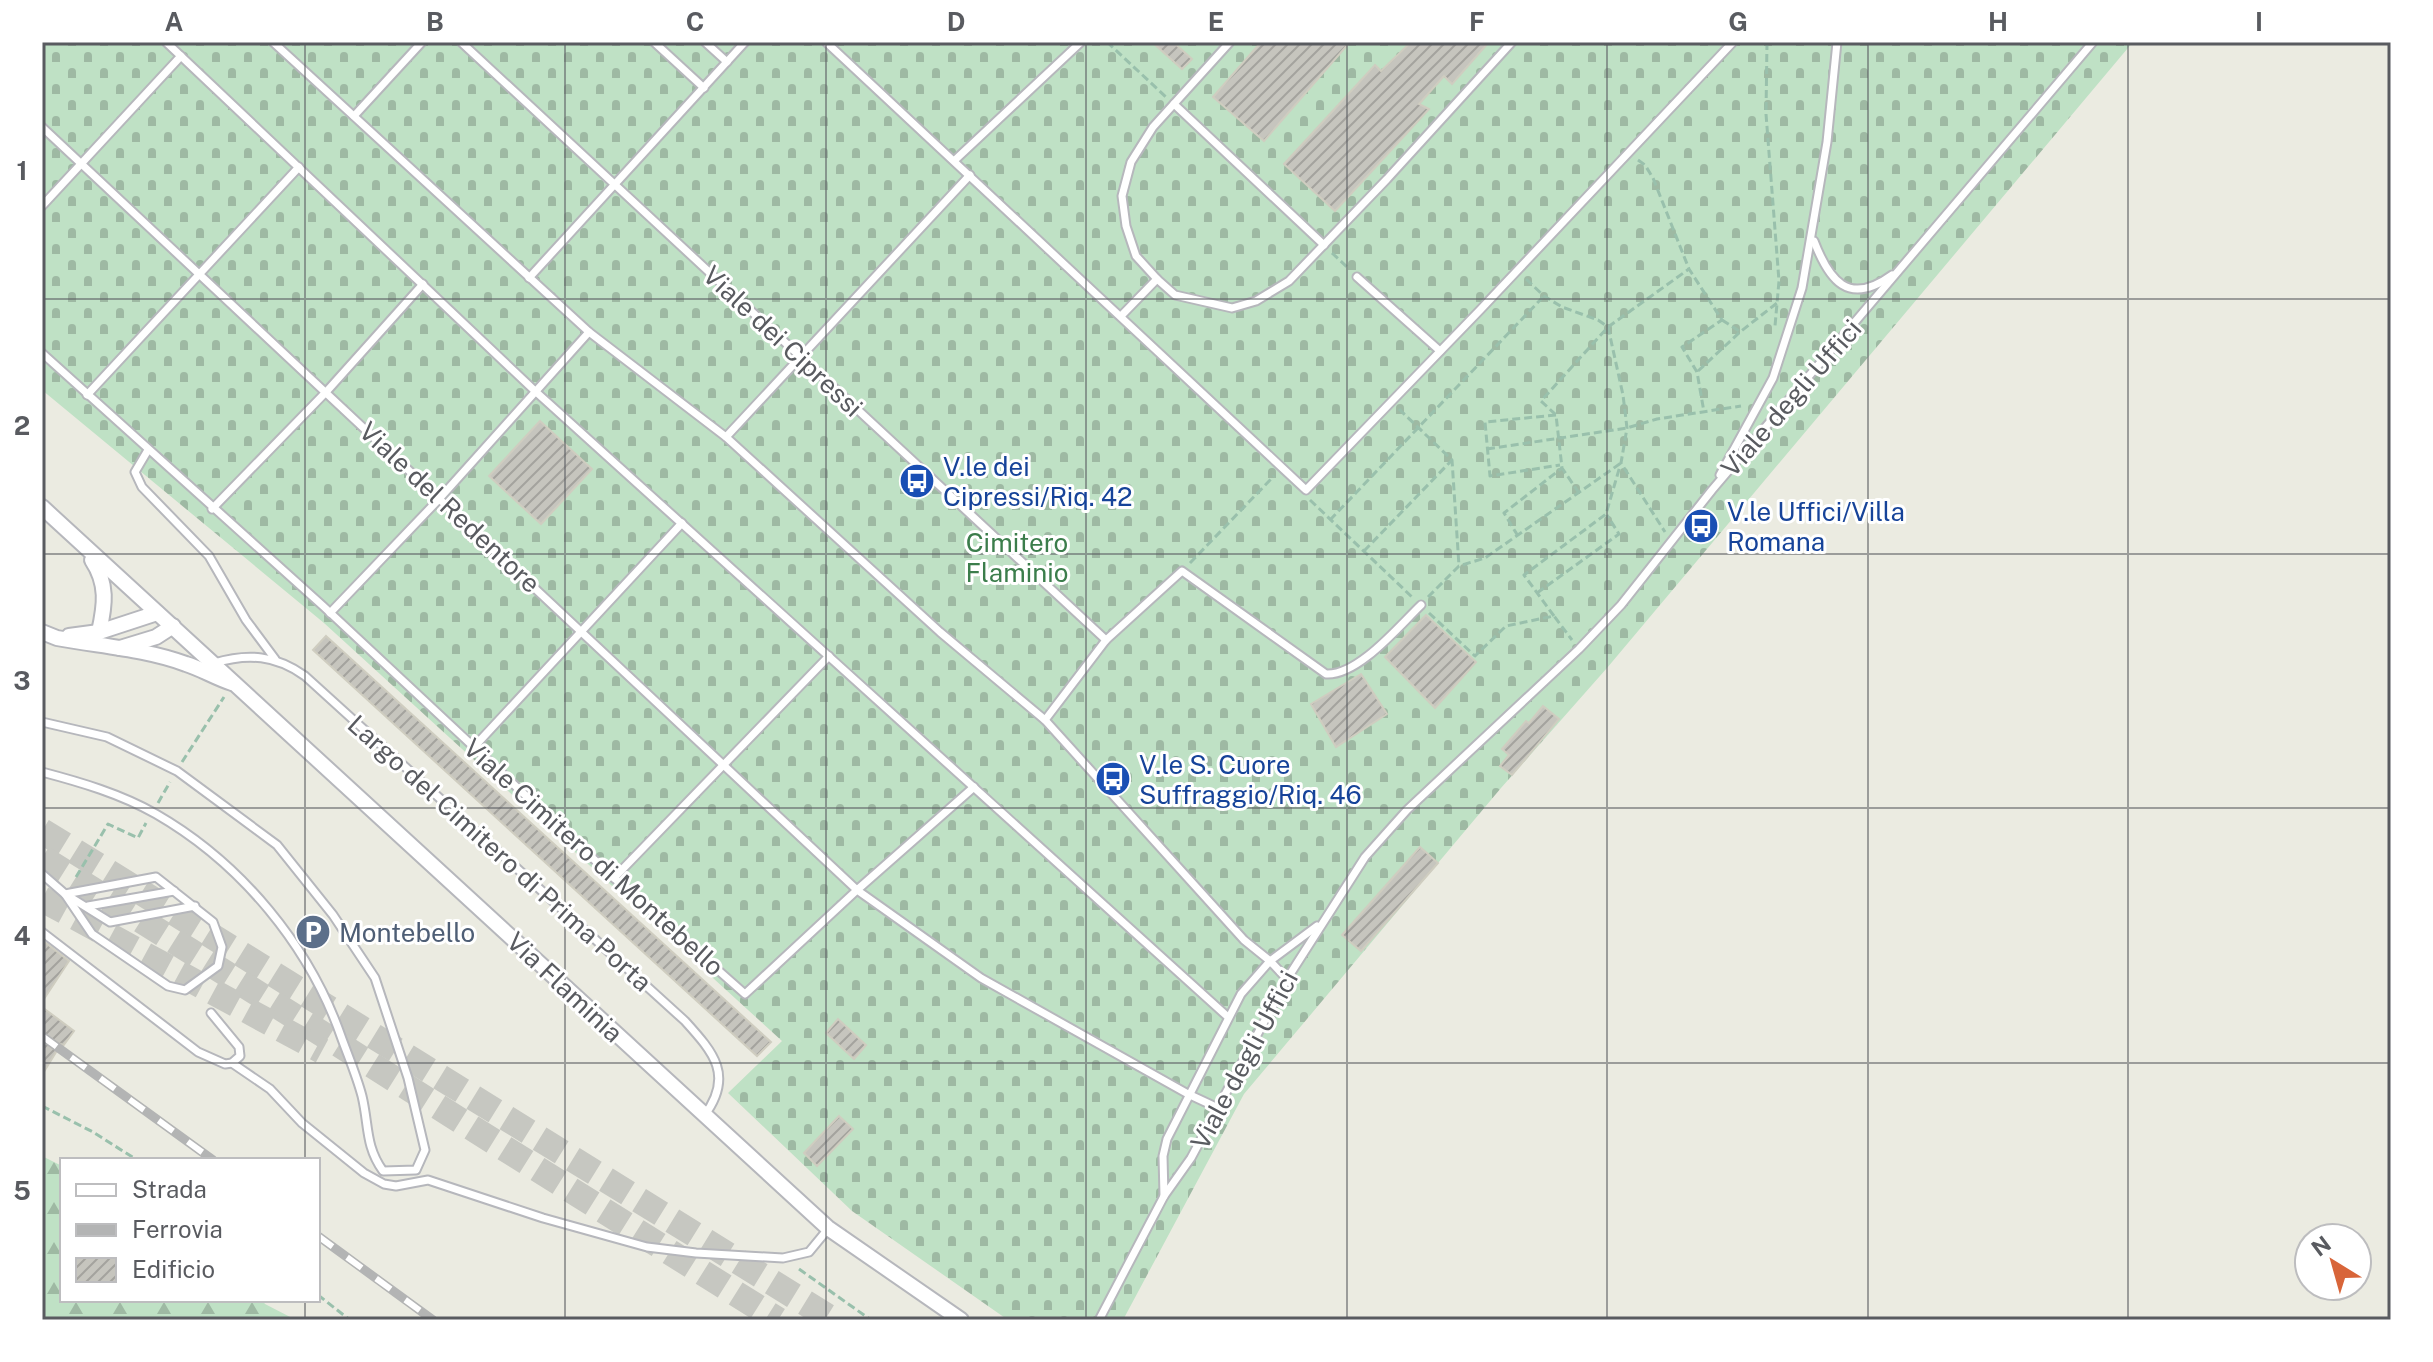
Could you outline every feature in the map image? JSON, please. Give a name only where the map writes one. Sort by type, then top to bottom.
[{"type":"street","name":"Via Flaminia","points":[[42,507],[828,1228],[961,1320]]},
{"type":"street","points":[[83,546],[101,575],[105,590],[99,632]]},
{"type":"street","points":[[57,638],[99,632],[157,613]]},
{"type":"street","points":[[116,649],[156,637],[173,626]]},
{"type":"street","points":[[42,632],[57,638],[189,664],[211,677],[237,685]]},
{"type":"lane","points":[[166,42],[535,391],[1228,1017]]},
{"type":"lane","points":[[273,42],[589,332],[726,437],[940,632],[1045,720],[1244,940],[1287,979]]},
{"type":"lane","points":[[354,116],[422,42]]},
{"type":"lane","name":"Viale dei Cipressi","points":[[461,42],[1106,640]]},
{"type":"lane","points":[[654,42],[704,88]]},
{"type":"lane","points":[[705,42],[727,62]]},
{"type":"lane","points":[[529,278],[745,42]]},
{"type":"lane","points":[[826,42],[1306,490],[1733,42]]},
{"type":"lane","points":[[955,160],[1081,42]]},
{"type":"lane","points":[[1230,42],[1153,127],[1131,162],[1122,196],[1126,226],[1136,256],[1157,279],[1175,295],[1232,308],[1256,301],[1289,281],[1512,42]]},
{"type":"lane","points":[[1712,490],[1761,403],[1794,317],[1813,237],[1831,114],[1837,42]]},
{"type":"lane","name":"Viale degli Uffici","points":[[1099,1320],[1164,1196],[1191,1158],[1287,979],[1365,857],[1397,820],[1579,649],[1621,605],[1712,490],[2093,42]]},
{"type":"lane","points":[[42,206],[181,56]]},
{"type":"lane","points":[[1174,104],[1324,245]]},
{"type":"lane","name":"Viale del Redentore","points":[[42,127],[857,890]]},
{"type":"lane","points":[[87,395],[299,167]]},
{"type":"lane","points":[[726,437],[970,175]]},
{"type":"lane","points":[[1813,237],[1830,275],[1839,284],[1850,288],[1878,284],[1911,258]]},
{"type":"lane","points":[[1357,277],[1440,351]]},
{"type":"lane","points":[[1121,316],[1157,279]]},
{"type":"lane","points":[[212,509],[327,391],[423,284]]},
{"type":"lane","points":[[330,613],[440,498],[589,332]]},
{"type":"lane","name":"Viale Cimitero di Montebello","points":[[42,353],[330,613],[614,878],[745,994],[857,890]]},
{"type":"lane","points":[[148,450],[135,472],[142,487],[209,556],[246,620],[275,659]]},
{"type":"lane","points":[[474,747],[682,523]]},
{"type":"lane","points":[[1045,720],[1106,640],[1182,571],[1326,674],[1338,674],[1361,660],[1421,605]]},
{"type":"lane","points":[[214,663],[254,656],[275,659]]},
{"type":"lane","points":[[614,878],[829,656]]},
{"type":"lane","name":"Largo del Cimitero di Prima Porta","points":[[275,659],[305,676],[685,1021],[705,1043],[718,1068],[720,1078],[715,1101],[704,1116]]},
{"type":"lane","points":[[42,722],[107,737],[177,771],[277,845],[333,915],[375,978],[408,1078],[425,1150],[416,1170],[383,1171],[372,1156],[362,1096],[330,1004],[291,936],[245,884],[207,850],[156,814],[83,783],[42,772]]},
{"type":"lane","points":[[974,787],[857,890],[981,978],[1218,1108]]},
{"type":"lane","points":[[42,874],[65,894],[110,922],[195,906]]},
{"type":"lane","points":[[156,877],[213,922],[222,947],[218,966],[185,990],[168,986],[92,934],[65,894],[156,877]]},
{"type":"lane","points":[[88,906],[174,891]]},
{"type":"lane","name":"Viale degli Uffici","points":[[1164,1196],[1165,1147],[1188,1094],[1228,1017],[1249,983],[1270,961],[1322,922]]},
{"type":"lane","points":[[42,932],[198,1052],[225,1064],[232,1063],[240,1056],[239,1047],[211,1013]]},
{"type":"lane","points":[[232,1063],[270,1089],[302,1123],[351,1163],[384,1184],[396,1186],[428,1180],[543,1218],[647,1247],[783,1258],[809,1252],[828,1228]]},
{"type":"path","points":[[1107,42],[1174,104]]},
{"type":"path","points":[[1767,42],[1766,114],[1778,256],[1774,338]]},
{"type":"path","points":[[1628,154],[1645,165],[1653,178],[1689,269],[1722,320],[1740,332]]},
{"type":"path","points":[[1324,245],[1357,277]]},
{"type":"path","points":[[1579,493],[1562,467],[1556,415],[1541,401],[1608,327],[1689,269]]},
{"type":"path","points":[[1517,271],[1544,296],[1608,327],[1623,395],[1627,428],[1621,463],[1606,514],[1524,575],[1579,649]]},
{"type":"path","points":[[1330,520],[1544,296]]},
{"type":"path","points":[[1697,372],[1777,303]]},
{"type":"path","points":[[1704,412],[1697,372],[1682,347],[1722,320]]},
{"type":"path","points":[[1391,401],[1452,460],[1459,566]]},
{"type":"path","points":[[1487,449],[1627,428],[1657,419],[1761,403]]},
{"type":"path","points":[[1556,415],[1485,422],[1490,476],[1562,467]]},
{"type":"path","points":[[1364,551],[1452,460]]},
{"type":"path","points":[[1421,605],[1459,566],[1485,558],[1621,463]]},
{"type":"path","points":[[1621,463],[1671,542]]},
{"type":"path","points":[[1182,571],[1282,467]]},
{"type":"path","points":[[1518,536],[1504,513],[1562,467]]},
{"type":"path","points":[[1306,490],[1311,502],[1475,656],[1506,626],[1554,616]]},
{"type":"path","points":[[1537,593],[1619,534],[1606,514]]},
{"type":"path","points":[[182,762],[219,702]]},
{"type":"path","points":[[163,794],[170,783]]},
{"type":"path","points":[[65,894],[108,824],[138,838],[148,819]]},
{"type":"path","points":[[42,1106],[93,1132],[134,1158]]},
{"type":"path","points":[[783,1258],[871,1320]]},
{"type":"path","points":[[320,1297],[350,1320]]},
{"type":"green space","name":"Cimitero Flaminio","points":[[42,42],[2133,42],[1244,1094],[1123,1320],[1008,1320],[852,1211],[728,1093],[782,1041],[324,623],[42,390]]},
{"type":"green space","points":[[42,1156],[60,1165],[60,1302],[264,1302],[296,1320],[42,1320]]},
{"type":"building","points":[[1152,42],[1173,42],[1192,59],[1182,69]]},
{"type":"building","points":[[1261,42],[1350,42],[1264,141],[1213,97]]},
{"type":"building","points":[[1411,42],[1489,42],[1452,84],[1444,76],[1419,104],[1429,109],[1335,211],[1284,164],[1375,65],[1381,71]]},
{"type":"building","points":[[540,421],[592,469],[541,524],[489,476]]},
{"type":"building","points":[[1426,615],[1476,662],[1435,708],[1385,657]]},
{"type":"building","points":[[326,636],[771,1042],[757,1056],[313,650]]},
{"type":"building","points":[[1361,674],[1387,714],[1336,747],[1311,704]]},
{"type":"building","points":[[1543,706],[1559,719],[1512,775],[1500,766],[1509,755],[1502,749]]},
{"type":"building","points":[[1420,847],[1438,863],[1361,951],[1342,935]]},
{"type":"building","points":[[42,940],[69,961],[42,1002]]},
{"type":"building","points":[[42,1007],[74,1031],[63,1046],[61,1044],[42,1075]]},
{"type":"building","points":[[838,1019],[866,1045],[854,1059],[826,1033]]},
{"type":"building","points":[[839,1116],[853,1129],[817,1166],[804,1153]]},
{"type":"tunnel","points":[[42,831],[833,1320]]},
{"type":"tunnel","points":[[42,858],[778,1320]]},
{"type":"tunnel","points":[[42,899],[322,1051]]},
{"type":"railway","points":[[42,1036],[210,1158]]},
{"type":"railway","points":[[320,1237],[433,1320]]},
{"type":"place","name":"V.le dei Cipressi/Riq. 42","points":[[917,481]]},
{"type":"place","name":"V.le Uffici/Villa Romana","points":[[1701,526]]},
{"type":"place","name":"V.le S. Cuore Suffraggio/Riq. 46","points":[[1113,779]]},
{"type":"place","name":"Montebello","points":[[313,932]]}]
